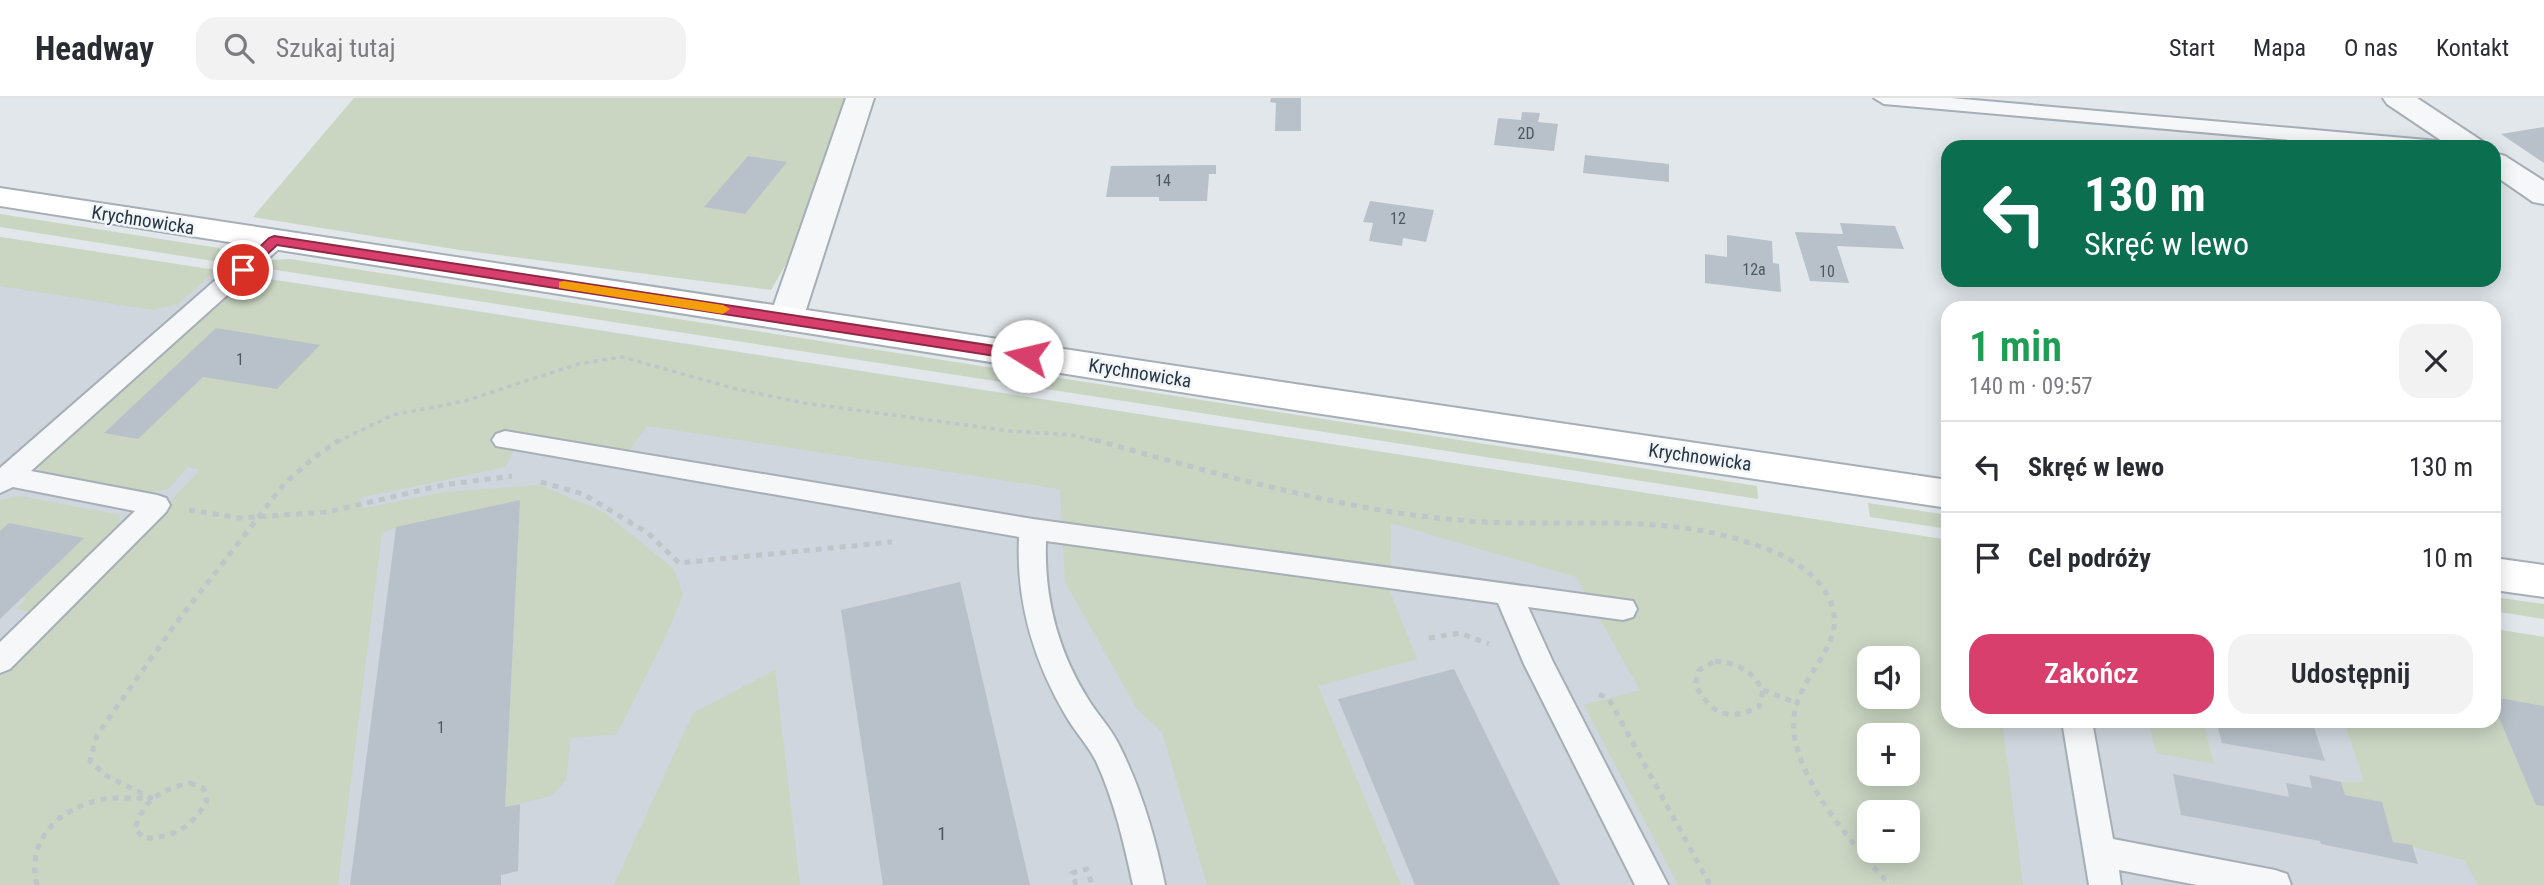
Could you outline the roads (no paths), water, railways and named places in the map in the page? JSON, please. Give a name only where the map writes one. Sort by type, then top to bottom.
[{"type":"street","points":[[786,319],[860,98]]},
{"type":"street","points":[[2397,98],[2460,140]]},
{"type":"street","points":[[2501,167],[2544,195]]},
{"type":"street","name":"Krychnowicka","points":[[0,197],[274,241],[1941,493]]},
{"type":"street","points":[[2501,575],[2544,581]]},
{"type":"lane","points":[[1884,98],[2359,140]]},
{"type":"lane","points":[[4,479],[274,241]]},
{"type":"lane","points":[[505,440],[1033,529],[1623,609]]},
{"type":"lane","points":[[0,661],[157,505],[4,479]]},
{"type":"lane","points":[[1033,529],[1033,601],[1047,653],[1077,709],[1106,750],[1132,810],[1149,885]]},
{"type":"lane","points":[[1508,593],[1539,664],[1652,885]]},
{"type":"lane","points":[[2078,728],[2105,885]]},
{"type":"lane","points":[[2099,851],[2274,885]]}]
